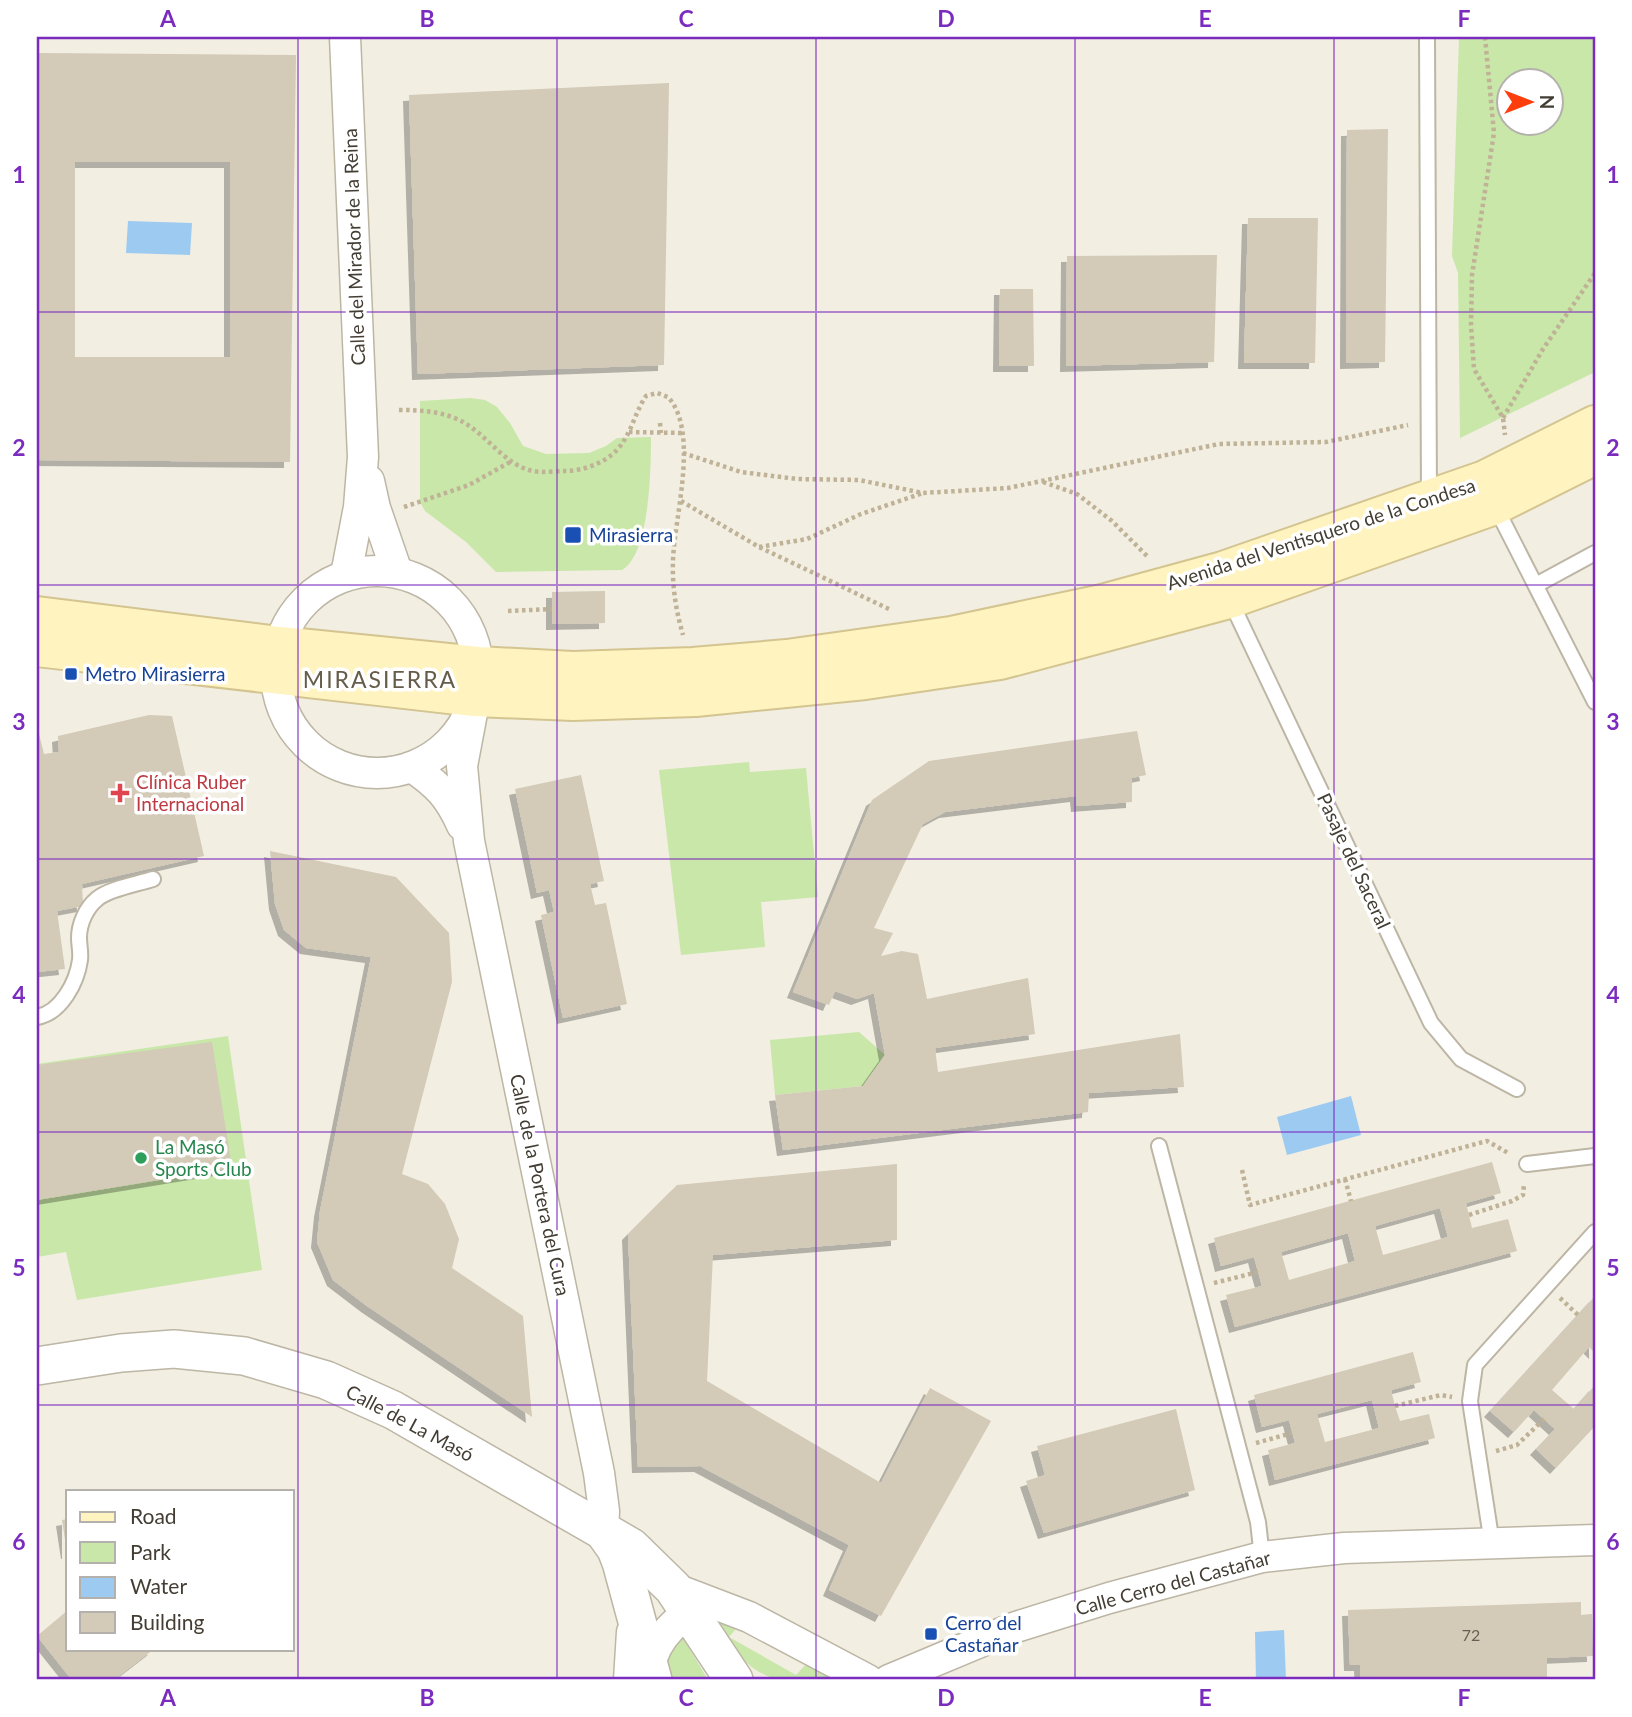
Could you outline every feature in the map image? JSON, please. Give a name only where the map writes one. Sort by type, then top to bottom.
[{"type":"main road","name":"Avenida del Ventisquero de la Condesa","points":[[476,682],[573,671],[693,667],[787,659],[951,636],[1102,604],[1223,571],[1485,480],[1595,425]]},
{"type":"main road","name":"Avenida del Ventisquero de la Condesa","points":[[37,647],[277,660],[476,682],[573,701],[695,697],[865,680],[1000,660],[1229,599],[1495,505],[1595,455]]},
{"type":"main road","name":"Avenida del Ventisquero de la Condesa","points":[[37,615],[277,660]]},
{"type":"street","name":"Calle del Mirador de la Reina","points":[[345,37],[363,457],[359,507],[346,575]]},
{"type":"street","name":"Calle del Mirador de la Reina","points":[[363,457],[374,508],[397,572]]},
{"type":"street","points":[[363,571],[397,572],[428,584],[453,605],[470,633],[476,682],[463,724],[445,747],[430,759],[412,767],[389,773],[365,773],[341,767],[319,756],[301,740],[287,720],[278,697],[277,660],[292,615],[303,601],[330,581],[363,571]]},
{"type":"street","name":"Calle de la Portera del Cura","points":[[476,682],[462,766],[469,841],[599,1473],[604,1511],[603,1531]]},
{"type":"street","name":"Calle de la Portera del Cura","points":[[412,767],[444,791],[469,841]]},
{"type":"street","name":"Calle de La Masó","points":[[37,1366],[121,1353],[174,1349],[244,1356],[326,1380],[393,1410],[631,1547],[694,1602],[734,1680]]},
{"type":"street","name":"Calle de La Masó","points":[[603,1531],[616,1549],[621,1562],[634,1611],[644,1676]]},
{"type":"street","name":"Calle Cerro del Castañar","points":[[889,1680],[1016,1627],[1109,1598],[1262,1557],[1344,1548],[1595,1540]]},
{"type":"street","points":[[644,1676],[651,1655],[662,1637],[694,1602],[749,1617],[868,1680]]},
{"type":"lane","points":[[1427,37],[1429,499]]},
{"type":"lane","points":[[1495,505],[1595,702]]},
{"type":"lane","points":[[1536,584],[1595,553]]},
{"type":"lane","name":"Pasaje del Saceral","points":[[1229,599],[1431,1023],[1461,1059],[1517,1089]]},
{"type":"lane","points":[[37,1017],[45,1015],[59,1004],[75,982],[81,958],[79,936],[85,913],[96,899],[153,879]]},
{"type":"lane","points":[[1159,1146],[1258,1522],[1262,1557]]},
{"type":"lane","points":[[1527,1164],[1595,1156]]},
{"type":"lane","points":[[1492,1544],[1470,1401],[1475,1365],[1595,1232]]},
{"type":"path","points":[[1485,37],[1494,133],[1472,275],[1471,325],[1474,369],[1503,418],[1509,468]]},
{"type":"path","points":[[1503,418],[1543,349],[1595,273]]},
{"type":"path","points":[[399,410],[439,413],[459,420],[478,432],[512,461],[532,471],[573,471],[592,466],[613,454],[629,432],[646,396],[657,393],[668,397],[675,404],[682,433],[681,501],[673,557],[673,585],[683,636]]},
{"type":"path","points":[[759,547],[807,540],[861,513],[923,493],[1008,488],[1219,444],[1326,442],[1429,420]]},
{"type":"path","points":[[660,423],[661,433]]},
{"type":"path","points":[[629,432],[682,433]]},
{"type":"path","points":[[683,453],[741,472],[797,479],[859,480],[923,493]]},
{"type":"path","points":[[402,507],[469,485],[512,461]]},
{"type":"path","points":[[1042,481],[1077,494],[1112,521],[1148,558]]},
{"type":"path","points":[[681,501],[759,547],[894,611]]},
{"type":"path","points":[[508,611],[552,609]]},
{"type":"path","points":[[1242,1170],[1250,1205],[1487,1141],[1527,1164],[1523,1195],[1469,1215]]},
{"type":"path","points":[[1345,1179],[1350,1200]]},
{"type":"path","points":[[1196,1287],[1258,1272]]},
{"type":"path","points":[[1395,1406],[1441,1395],[1470,1401]]},
{"type":"path","points":[[1479,1456],[1517,1446],[1544,1419]]},
{"type":"path","points":[[1239,1448],[1292,1433]]},
{"type":"green space","points":[[1459,37],[1595,37],[1595,372],[1460,438],[1458,273],[1452,256]]},
{"type":"green space","points":[[470,398],[485,400],[497,407],[523,446],[546,454],[589,453],[617,438],[651,437],[649,488],[643,529],[631,561],[622,570],[496,572],[466,542],[425,511],[420,502],[420,401]]},
{"type":"green space","points":[[749,762],[750,772],[806,768],[818,897],[761,902],[765,947],[681,955],[659,770]]},
{"type":"green space","points":[[859,1032],[885,1055],[863,1086],[775,1095],[770,1040]]},
{"type":"green space","name":"La Masó Sports Club","points":[[228,1036],[262,1270],[77,1300],[66,1252],[37,1257],[37,1064]]},
{"type":"green space","points":[[719,1619],[741,1623],[729,1637],[796,1675],[810,1660],[832,1677],[791,1681],[762,1673],[749,1665],[725,1639],[712,1622]]},
{"type":"green space","points":[[683,1638],[708,1680],[671,1680],[665,1660],[669,1650]]},
{"type":"water","points":[[128,221],[192,223],[190,255],[126,253]]},
{"type":"water","points":[[1351,1096],[1361,1135],[1287,1155],[1277,1117]]},
{"type":"water","points":[[1284,1630],[1286,1680],[1256,1680],[1255,1632]]},
{"type":"building","points":[[37,53],[296,55],[290,462],[37,460]],"holes":[[[75,162],[230,162],[230,357],[75,357]]]},
{"type":"building","points":[[669,83],[664,365],[418,374],[409,95]]},
{"type":"building","points":[[1388,129],[1385,362],[1346,363],[1347,130]]},
{"type":"building","points":[[1248,218],[1318,218],[1315,363],[1244,363]]},
{"type":"building","points":[[1217,255],[1214,362],[1066,366],[1067,256]]},
{"type":"building","points":[[1000,289],[1033,289],[1034,366],[999,366]]},
{"type":"building","name":"Mirasierra","points":[[605,591],[605,623],[552,624],[552,592]]},
{"type":"building","points":[[149,715],[172,716],[204,856],[82,884],[83,906],[57,911],[65,969],[37,972],[37,726],[44,754],[59,752],[58,736]]},
{"type":"building","points":[[1137,731],[1146,775],[1132,778],[1132,802],[1077,806],[1076,796],[945,812],[923,824],[874,928],[893,933],[881,956],[902,951],[918,954],[927,999],[1028,978],[1035,1034],[935,1048],[938,1072],[1180,1034],[1184,1087],[1089,1093],[1088,1112],[783,1150],[775,1095],[863,1086],[885,1055],[874,993],[857,999],[835,991],[829,1005],[793,992],[872,800],[929,761]]},
{"type":"building","points":[[581,775],[604,881],[590,884],[595,905],[606,903],[627,1004],[563,1018],[541,915],[554,912],[549,890],[537,893],[515,789]]},
{"type":"building","points":[[270,851],[396,877],[449,933],[452,982],[402,1174],[428,1184],[445,1204],[459,1239],[452,1268],[523,1316],[532,1417],[367,1306],[333,1280],[317,1242],[320,1211],[371,957],[306,948],[284,930],[275,904]]},
{"type":"building","name":"La Masó Sports Club","points":[[212,1042],[232,1168],[37,1200],[37,1065]]},
{"type":"building","points":[[1492,1162],[1501,1193],[1466,1203],[1472,1228],[1508,1219],[1517,1251],[1235,1327],[1226,1295],[1262,1286],[1254,1257],[1221,1266],[1214,1238]],"holes":[[[1440,1208],[1448,1237],[1383,1255],[1375,1226]],[[1348,1233],[1355,1261],[1289,1280],[1281,1252]]]},
{"type":"building","points":[[897,1164],[897,1240],[713,1255],[707,1381],[881,1483],[930,1388],[991,1421],[881,1616],[829,1590],[849,1545],[700,1466],[638,1467],[628,1234],[677,1185]]},
{"type":"building","points":[[1595,1296],[1595,1353],[1589,1347],[1552,1390],[1574,1409],[1595,1385],[1595,1426],[1556,1468],[1536,1449],[1555,1429],[1534,1410],[1514,1432],[1490,1411]]},
{"type":"building","points":[[1413,1352],[1421,1382],[1391,1390],[1395,1406],[1400,1421],[1429,1414],[1435,1438],[1275,1480],[1268,1450],[1295,1443],[1289,1420],[1262,1427],[1254,1395]],"holes":[[[1372,1400],[1379,1428],[1325,1442],[1317,1414]]]},
{"type":"building","points":[[1176,1409],[1195,1490],[1044,1533],[1026,1481],[1045,1475],[1037,1446]]},
{"type":"building","points":[[66,1519],[66,1546],[62,1520]]},
{"type":"building","points":[[1581,1602],[1581,1615],[1592,1614],[1593,1656],[1547,1658],[1547,1680],[1361,1680],[1360,1665],[1350,1665],[1348,1610]]},
{"type":"building","points":[[66,1612],[66,1650],[153,1650],[119,1676],[122,1680],[72,1680],[37,1636]]},
{"type":"place","name":"Mirasierra","points":[[573,535]]},
{"type":"place","name":"Metro Mirasierra","points":[[71,674]]},
{"type":"place","name":"Clínica Ruber Internacional","points":[[120,793]]},
{"type":"place","name":"La Masó Sports Club","points":[[141,1158]]},
{"type":"place","name":"Cerro del Castañar","points":[[931,1634]]},
{"type":"district","name":"MIRASIERRA","points":[[380,680]]}]
